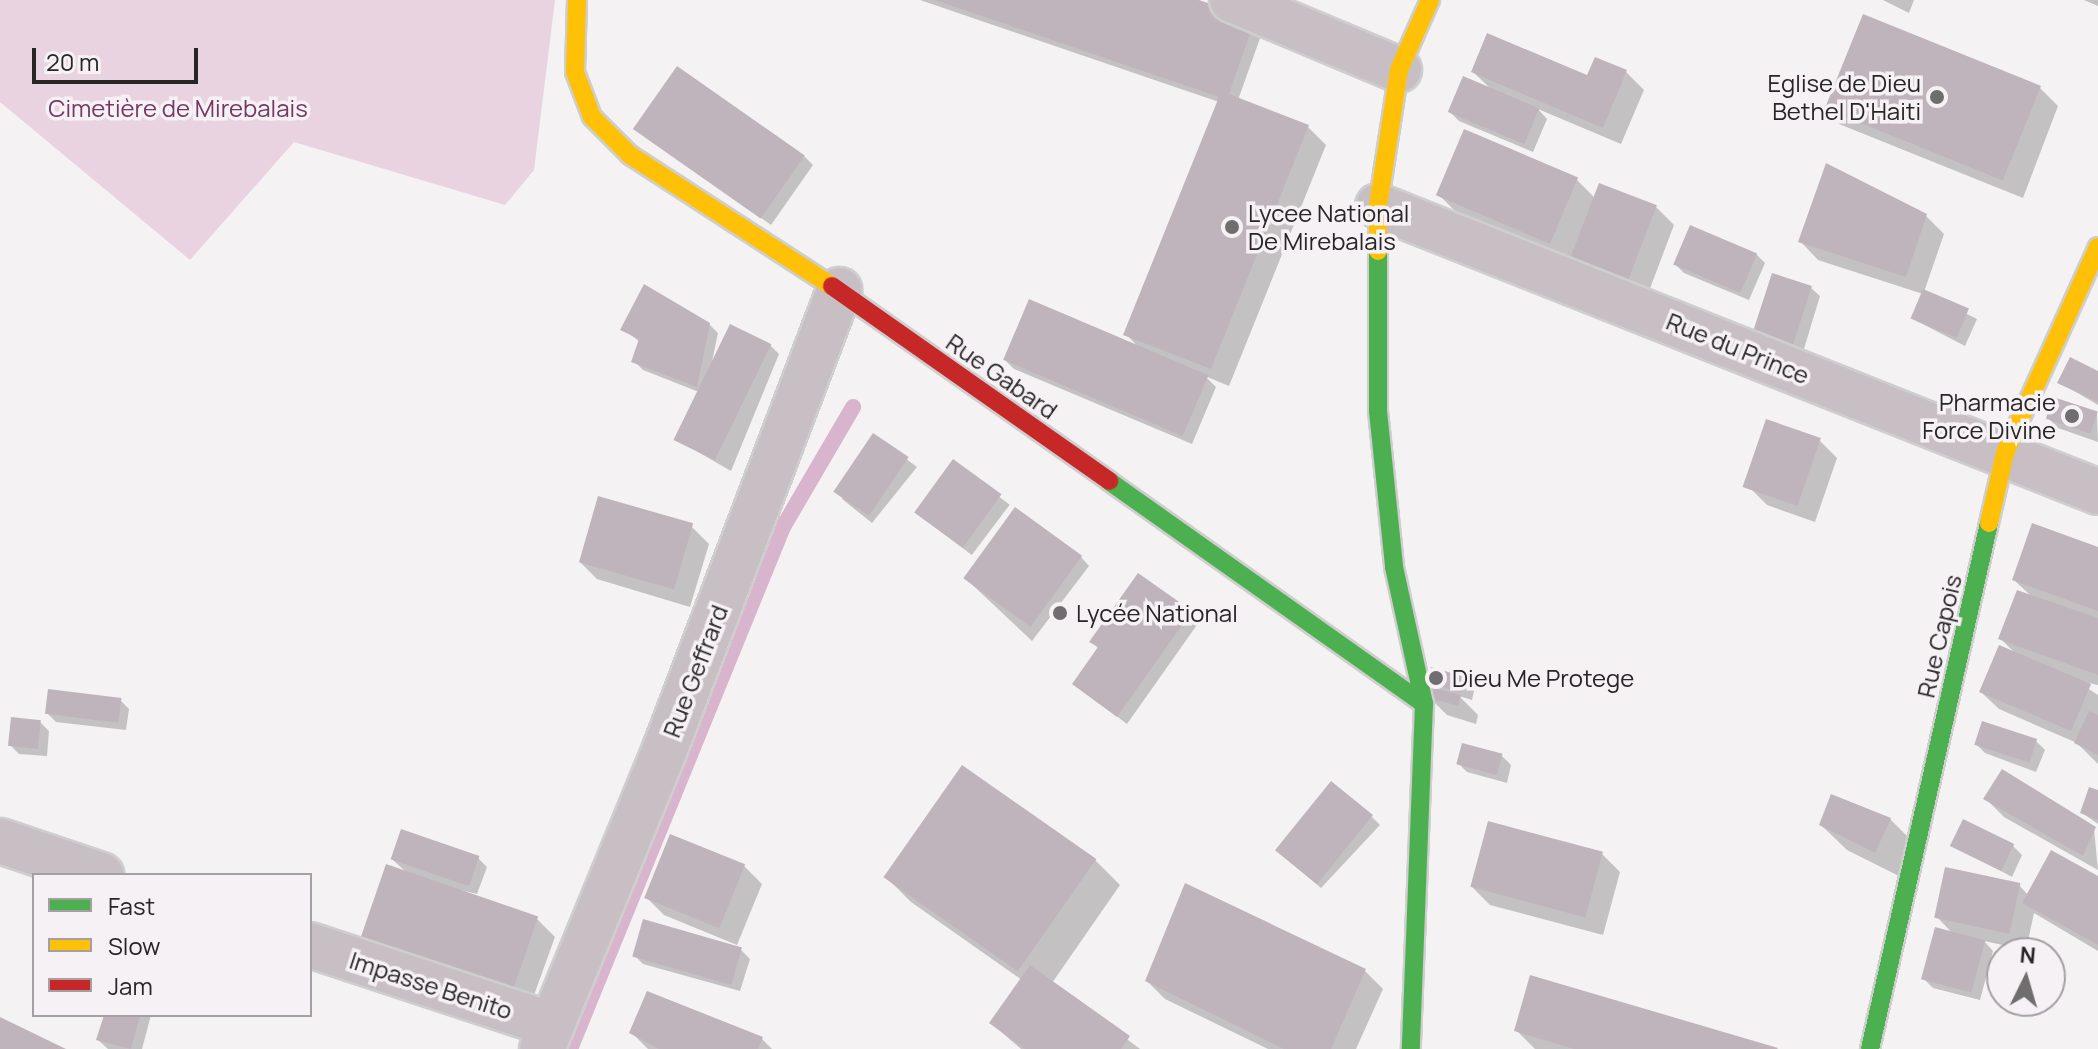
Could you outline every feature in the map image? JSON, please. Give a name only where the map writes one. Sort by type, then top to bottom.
[{"type":"street","name":"Rue Gabard","points":[[577,0],[572,16],[575,72],[592,117],[630,155],[839,290],[1424,704]]},
{"type":"street","points":[[1232,0],[1399,70]]},
{"type":"street","points":[[1411,1049],[1424,704],[1394,567],[1378,411],[1378,206],[1399,70],[1430,0]]},
{"type":"street","name":"Rue du Prince","points":[[1378,206],[2098,492]]},
{"type":"street","name":"Rue Capois","points":[[1870,1049],[2005,453],[2098,247]]},
{"type":"street","name":"Rue Geffrard","points":[[547,1037],[665,749],[839,290]]},
{"type":"street","points":[[0,841],[95,873]]},
{"type":"street","name":"Impasse Benito","points":[[312,946],[547,1037]]},
{"type":"green space","name":"Cimetière de Mirebalais","points":[[0,0],[555,0],[534,170],[505,205],[294,142],[190,260],[0,102]]},
{"type":"building","points":[[935,0],[1199,0],[1255,19],[1229,94],[1309,125],[1211,369],[1123,335],[1219,97]]},
{"type":"building","points":[[1863,14],[2041,86],[2003,180],[1825,109]]},
{"type":"building","points":[[1487,33],[1587,75],[1595,57],[1627,70],[1603,128],[1471,72]]},
{"type":"building","points":[[677,66],[805,155],[761,219],[633,129]]},
{"type":"building","points":[[1463,76],[1539,108],[1524,144],[1448,112]]},
{"type":"building","points":[[1464,129],[1578,177],[1550,244],[1436,195]]},
{"type":"building","points":[[1826,163],[1927,214],[1906,277],[1798,242]]},
{"type":"building","points":[[1599,183],[1657,205],[1627,282],[1570,260]]},
{"type":"building","points":[[1690,225],[1757,254],[1740,293],[1673,265]]},
{"type":"building","points":[[1772,273],[1812,286],[1789,355],[1749,342]]},
{"type":"building","points":[[644,284],[710,323],[697,387],[631,362],[639,339],[620,330]]},
{"type":"building","points":[[1923,289],[1969,309],[1957,338],[1910,318]]},
{"type":"building","points":[[1029,299],[1208,375],[1183,436],[1003,360]]},
{"type":"building","points":[[730,324],[771,344],[715,460],[673,440]]},
{"type":"building","points":[[2070,357],[2098,371],[2098,402],[2057,383]]},
{"type":"building","points":[[2053,397],[2098,412],[2091,433],[2046,419]]},
{"type":"building","points":[[1766,419],[1821,438],[1797,506],[1743,487]]},
{"type":"building","points":[[873,433],[909,457],[869,516],[833,492]]},
{"type":"building","points":[[953,459],[1002,494],[963,548],[914,512]]},
{"type":"building","points":[[598,496],[693,523],[674,590],[579,562]]},
{"type":"building","points":[[1015,507],[1082,556],[1030,627],[963,578]]},
{"type":"building","points":[[2032,523],[2098,547],[2098,611],[2012,580]]},
{"type":"building","points":[[1138,573],[1192,611],[1117,717],[1072,684],[1098,647],[1089,642]]},
{"type":"building","points":[[2017,590],[2098,618],[2098,675],[1998,639]]},
{"type":"building","points":[[1999,645],[2091,684],[2071,731],[1979,692]]},
{"type":"building","points":[[1431,667],[1467,677],[1462,693],[1427,682]]},
{"type":"building","points":[[1429,687],[1461,695],[1458,706],[1426,698]]},
{"type":"building","points":[[48,689],[121,698],[118,723],[45,714]]},
{"type":"building","points":[[2089,711],[2098,715],[2098,755],[2074,743]]},
{"type":"building","points":[[11,717],[41,720],[38,749],[8,746]]},
{"type":"building","points":[[1982,721],[2037,739],[2029,763],[1974,745]]},
{"type":"building","points":[[1462,743],[1503,754],[1497,775],[1456,764]]},
{"type":"building","points":[[962,765],[1096,859],[1018,971],[883,877]]},
{"type":"building","points":[[2002,769],[2096,827],[2083,856],[1983,799]]},
{"type":"building","points":[[1331,781],[1373,815],[1317,884],[1275,850]]},
{"type":"building","points":[[2089,787],[2098,790],[2098,820],[2080,813]]},
{"type":"building","points":[[1831,794],[1891,818],[1875,853],[1819,825]]},
{"type":"building","points":[[1963,819],[2014,844],[2001,871],[1950,846]]},
{"type":"building","points":[[1488,821],[1603,852],[1585,917],[1470,887]]},
{"type":"building","points":[[401,829],[479,856],[469,886],[391,859]]},
{"type":"building","points":[[670,834],[745,864],[719,928],[644,898]]},
{"type":"building","points":[[2051,850],[2098,876],[2098,945],[2022,903]]},
{"type":"building","points":[[386,864],[538,916],[513,990],[361,938]]},
{"type":"building","points":[[1945,867],[2020,883],[2010,934],[1934,918]]},
{"type":"building","points":[[1185,883],[1366,969],[1331,1049],[1284,1049],[1145,981]]},
{"type":"building","points":[[643,919],[742,947],[731,985],[632,956]]},
{"type":"building","points":[[1935,927],[1985,940],[1971,993],[1921,979]]},
{"type":"building","points":[[1030,965],[1130,1036],[1121,1049],[1025,1049],[989,1023]]},
{"type":"building","points":[[1530,975],[1778,1048],[1574,1049],[1514,1031]]},
{"type":"building","points":[[647,991],[763,1037],[758,1049],[659,1049],[629,1033]]},
{"type":"building","points":[[0,1017],[66,1049],[0,1049]]},
{"type":"building","points":[[103,1017],[139,1017],[131,1049],[96,1040]]},
{"type":"waterway","points":[[570,1049],[783,527],[853,407]]},
{"type":"traffic: fast","points":[[1378,251],[1378,411],[1394,567],[1424,704],[1411,1049]]},
{"type":"traffic: fast","points":[[1109,481],[1424,704]]},
{"type":"traffic: fast","points":[[1870,1049],[1989,523]]},
{"type":"traffic: slow","points":[[577,0],[575,72],[592,117],[630,155],[832,286]]},
{"type":"traffic: slow","points":[[1378,251],[1378,206],[1399,70],[1430,0]]},
{"type":"traffic: slow","points":[[1989,523],[2005,453],[2098,247]]},
{"type":"traffic: jam","points":[[832,286],[1109,481]]},
{"type":"place","name":"Eglise de Dieu Bethel D'Haiti","points":[[1937,97]]},
{"type":"place","name":"Lycee National De Mirebalais","points":[[1232,227]]},
{"type":"place","name":"Pharmacie Force Divine","points":[[2072,416]]},
{"type":"place","name":"Lycée National","points":[[1060,613]]},
{"type":"place","name":"Dieu Me Protege","points":[[1436,678]]}]
